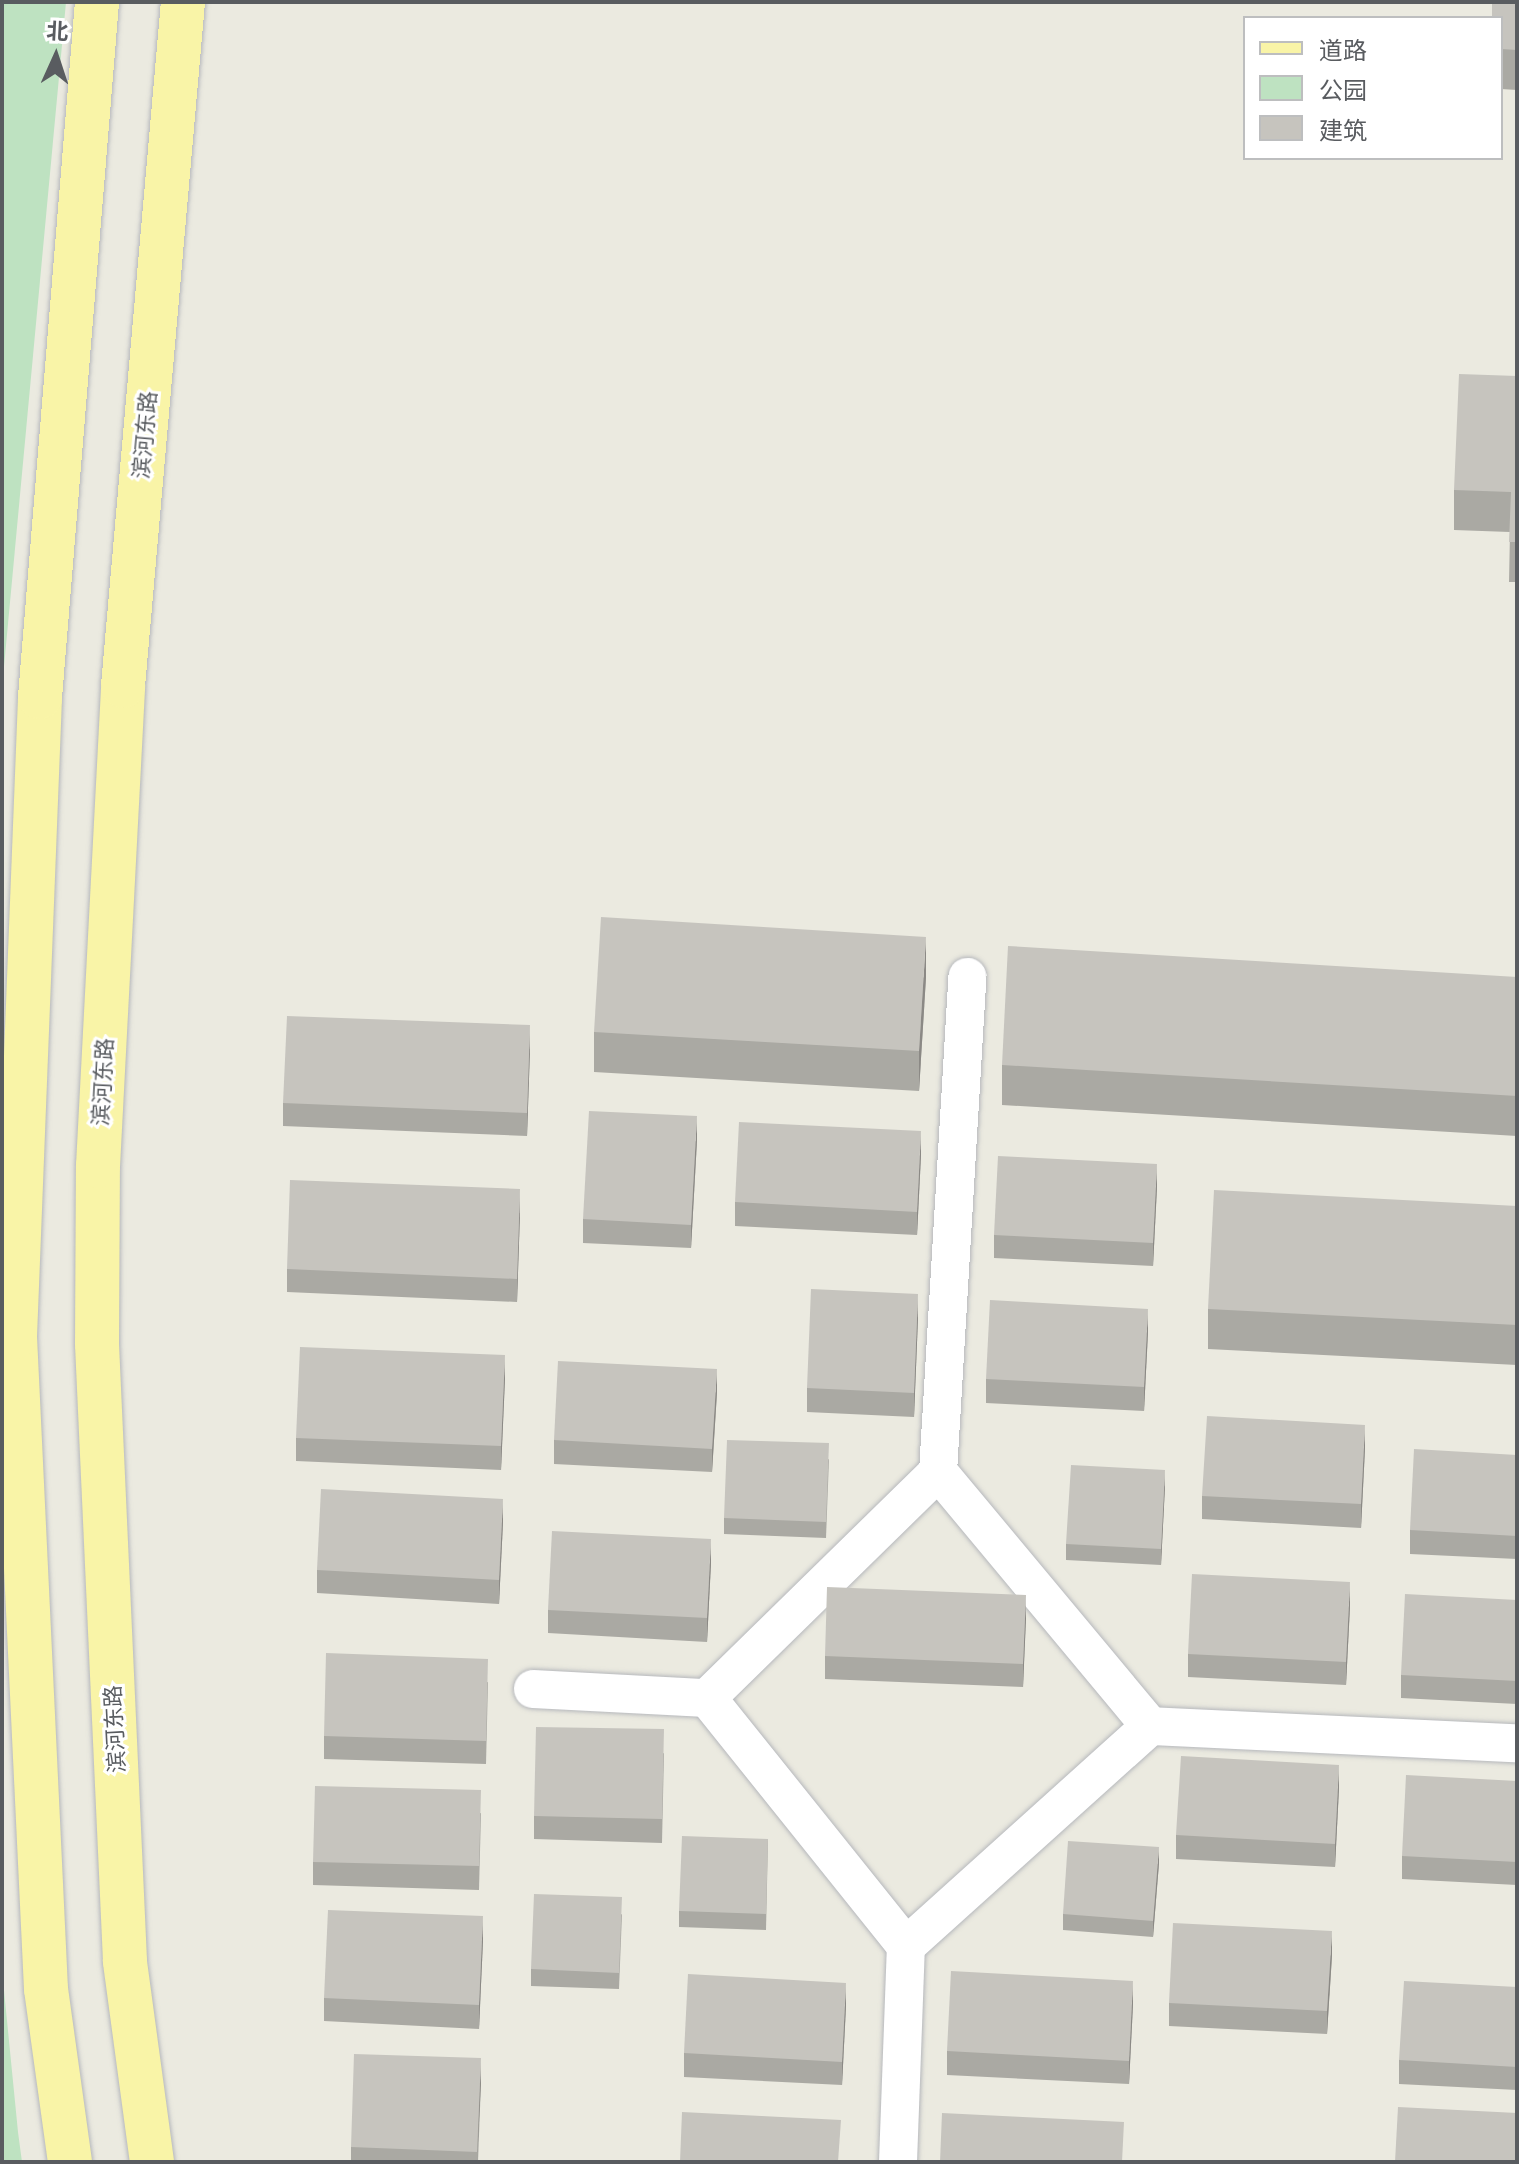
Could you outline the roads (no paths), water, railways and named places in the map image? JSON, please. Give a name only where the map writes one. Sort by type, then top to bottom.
[{"type":"main road","points":[[70,2162],[46,1989],[15,1337],[40,697],[97,2]]},
{"type":"main road","name":"滨河东路","points":[[152,2162],[125,1961],[97,1344],[98,1166],[123,686],[183,2]]},
{"type":"street","points":[[533,1689],[707,1698],[938,1472],[967,977]]},
{"type":"street","points":[[938,1472],[1150,1726]]},
{"type":"street","points":[[707,1698],[906,1946],[898,2162]]},
{"type":"street","points":[[906,1946],[1150,1726],[1517,1743]]}]
